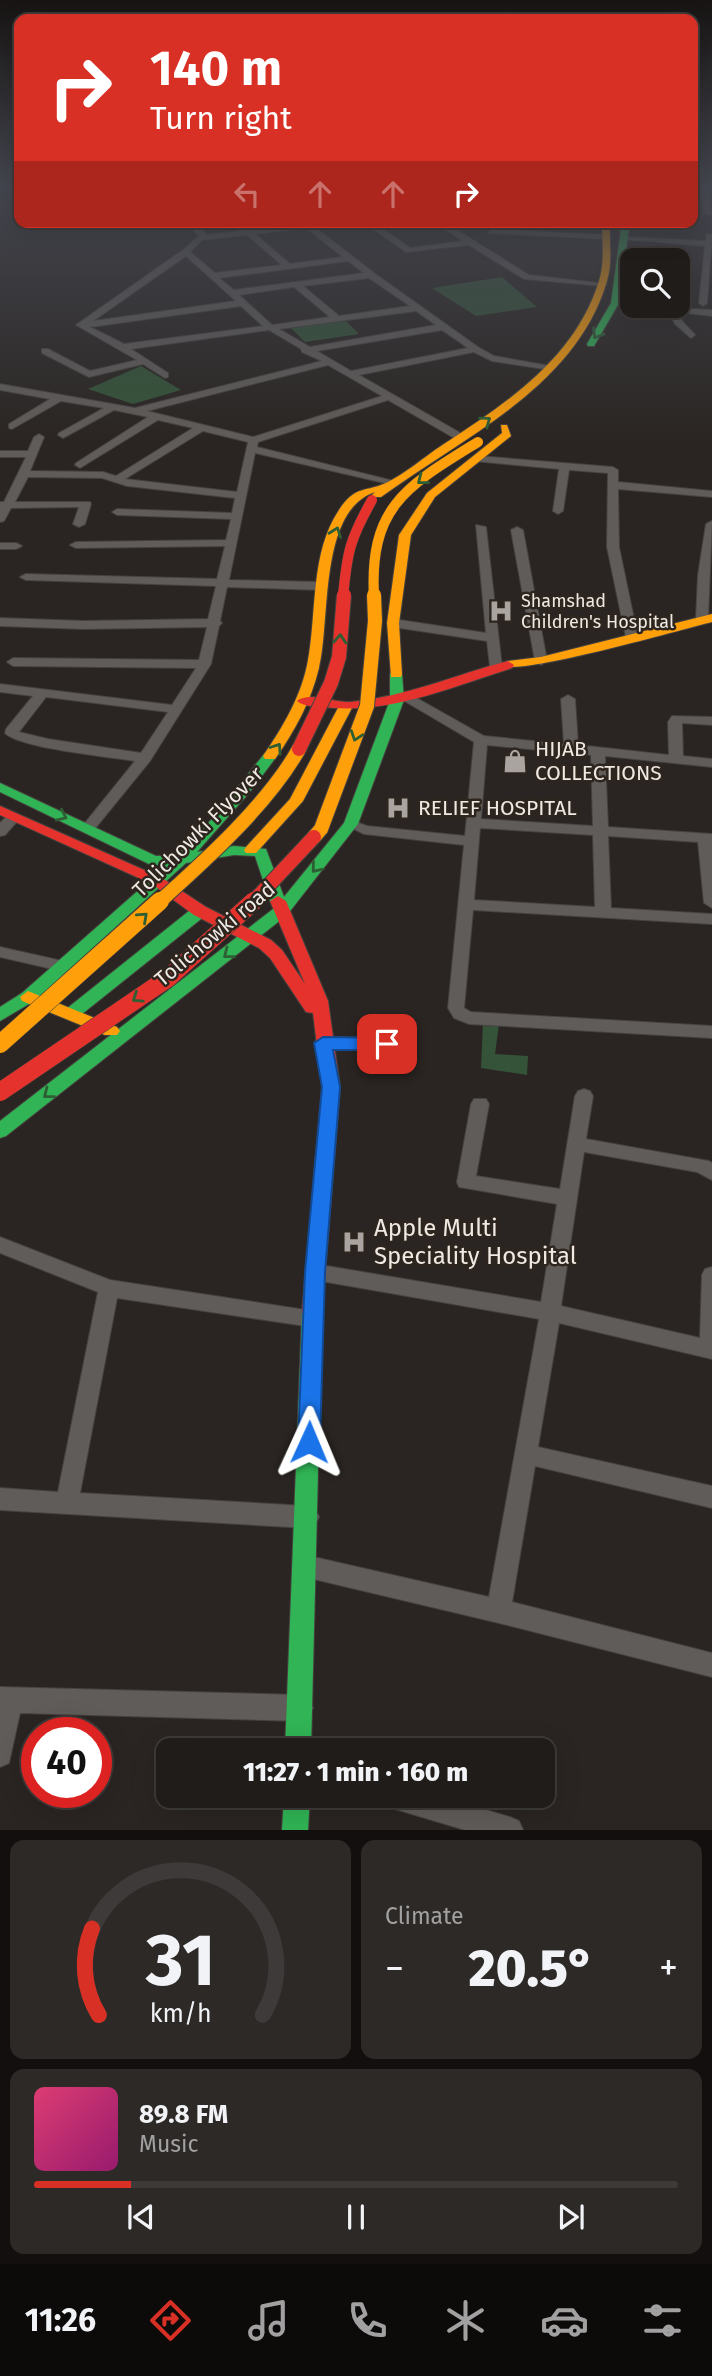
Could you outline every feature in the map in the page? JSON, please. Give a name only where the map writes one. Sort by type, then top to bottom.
[{"type":"main road","points":[[0,1015],[28,997],[177,862],[204,841],[247,790],[282,742],[308,688],[321,619],[321,586],[331,547],[348,506],[358,495],[390,484],[460,437],[511,402],[551,367],[586,321],[603,284],[604,270]]},
{"type":"main road","points":[[0,1092],[167,978],[224,931],[274,883],[321,829],[367,706],[375,621],[372,563],[380,528],[389,511],[411,488],[439,467],[504,427],[569,369],[591,344],[615,303],[619,270]]},
{"type":"main road","name":"Tolichowki road","points":[[0,1132],[281,911],[351,824],[401,698],[393,622],[405,535],[431,495],[507,434],[504,427]]},
{"type":"main road","name":"Tolichowki Flyover","points":[[0,1044],[186,878],[282,779],[312,727],[339,657],[346,562],[352,536],[372,500],[390,484]]},
{"type":"main road","points":[[302,701],[346,706],[401,698],[496,667],[541,661],[707,618]]},
{"type":"main road","points":[[251,850],[296,801],[331,740],[346,706]]},
{"type":"main road","points":[[0,787],[154,861],[177,862],[237,847],[261,852],[266,860],[281,911],[320,1001],[323,1043],[331,1087],[312,1318],[299,1738]]},
{"type":"main road","points":[[7,813],[158,881],[200,911],[252,936],[276,954],[309,1005],[320,1016]]},
{"type":"main road","points":[[71,1014],[200,911]]},
{"type":"main road","points":[[28,997],[123,1035]]},
{"type":"main road","points":[[295,1830],[296,1808]]},
{"type":"street","points":[[79,325],[160,270]]},
{"type":"street","points":[[207,270],[271,328],[460,437]]},
{"type":"street","points":[[214,276],[252,270]]},
{"type":"street","points":[[366,270],[442,327],[492,358],[551,367]]},
{"type":"street","points":[[517,270],[527,277],[603,284]]},
{"type":"street","points":[[704,303],[710,270]]},
{"type":"street","points":[[232,293],[371,275]]},
{"type":"street","points":[[296,285],[338,319]]},
{"type":"street","points":[[79,325],[243,303]]},
{"type":"street","points":[[615,303],[620,304]]},
{"type":"street","points":[[123,347],[416,308]]},
{"type":"street","points":[[690,311],[712,313]]},
{"type":"street","points":[[676,318],[691,335]]},
{"type":"street","points":[[79,325],[123,347],[165,375]]},
{"type":"street","points":[[305,349],[442,327]]},
{"type":"street","points":[[348,374],[475,349]]},
{"type":"street","points":[[45,351],[89,374],[145,361]]},
{"type":"street","points":[[135,411],[328,362]]},
{"type":"street","points":[[0,387],[135,411],[202,427],[252,445],[390,484]]},
{"type":"street","points":[[12,426],[60,397]]},
{"type":"street","points":[[252,445],[387,397]]},
{"type":"street","points":[[63,435],[113,407]]},
{"type":"street","points":[[80,465],[155,417]]},
{"type":"street","points":[[116,480],[202,427]]},
{"type":"street","points":[[0,519],[3,505],[24,474],[39,437]]},
{"type":"street","points":[[88,828],[145,758],[205,664],[216,623],[239,495],[252,445]]},
{"type":"street","points":[[0,454],[32,454]]},
{"type":"street","points":[[478,459],[610,468],[614,471],[613,547],[632,638]]},
{"type":"street","points":[[558,511],[565,465]]},
{"type":"street","points":[[24,474],[91,490]]},
{"type":"street","points":[[79,524],[91,490],[108,475],[116,480],[239,495]]},
{"type":"street","points":[[612,485],[712,494]]},
{"type":"street","points":[[3,505],[91,490]]},
{"type":"street","points":[[117,512],[236,516]]},
{"type":"street","points":[[707,618],[704,576],[712,524]]},
{"type":"street","points":[[480,527],[496,667]]},
{"type":"street","points":[[517,530],[541,661]]},
{"type":"street","points":[[76,545],[231,543]]},
{"type":"street","points":[[0,546],[16,546]]},
{"type":"street","points":[[26,577],[321,586]]},
{"type":"street","points":[[0,622],[85,625],[216,623]]},
{"type":"street","points":[[393,622],[494,638]]},
{"type":"street","points":[[13,662],[205,664]]},
{"type":"street","points":[[0,688],[176,709]]},
{"type":"street","points":[[41,695],[13,729],[15,735],[48,743],[145,758]]},
{"type":"street","points":[[401,698],[481,740],[712,762]]},
{"type":"street","points":[[568,699],[571,749]]},
{"type":"street","points":[[676,759],[677,719],[712,721]]},
{"type":"street","points":[[481,740],[456,1008],[460,1014],[469,1018],[712,1032]]},
{"type":"street","points":[[598,751],[603,912]]},
{"type":"street","points":[[0,832],[7,813]]},
{"type":"street","points":[[475,823],[708,838],[712,903]]},
{"type":"street","points":[[351,824],[364,830],[473,841]]},
{"type":"street","points":[[467,905],[712,919]]},
{"type":"street","points":[[0,952],[61,966]]},
{"type":"street","points":[[323,1043],[387,1044]]},
{"type":"street","points":[[499,1611],[550,1312],[583,1096]]},
{"type":"street","points":[[480,1104],[466,1182],[568,1198]]},
{"type":"street","points":[[576,1144],[702,1166],[712,1173]]},
{"type":"street","points":[[0,1245],[109,1288],[312,1318]]},
{"type":"street","points":[[315,1272],[550,1312],[711,1350],[712,1275]]},
{"type":"street","points":[[67,1503],[109,1288]]},
{"type":"street","points":[[526,1454],[712,1497]]},
{"type":"street","points":[[0,1499],[307,1517]]},
{"type":"street","points":[[305,1566],[499,1611],[712,1665]]},
{"type":"street","points":[[0,1754],[5,1701],[300,1707]]},
{"type":"street","points":[[436,1808],[510,1830]]},
{"type":"green space","points":[[502,277],[537,307],[476,316],[432,288]]},
{"type":"green space","points":[[345,320],[359,334],[305,342],[291,328]]},
{"type":"green space","points":[[141,366],[181,390],[133,404],[88,389]]},
{"type":"green space","points":[[483,1022],[499,1024],[495,1054],[528,1056],[527,1075],[481,1068]]},
{"type":"traffic: fast","points":[[591,344],[615,303],[619,270]]},
{"type":"traffic: fast","points":[[0,1131],[281,911],[351,824],[397,700],[396,674]]},
{"type":"traffic: fast","points":[[0,1015],[28,997],[187,854],[244,790],[270,756]]},
{"type":"traffic: fast","points":[[0,787],[154,861],[221,852],[261,852],[278,901]]},
{"type":"traffic: fast","points":[[71,1014],[200,911]]},
{"type":"traffic: fast","points":[[298,1738],[312,1312]]},
{"type":"traffic: fast","points":[[295,1830],[296,1808]]},
{"type":"traffic: slow","points":[[377,495],[476,428],[540,379],[567,350],[588,318],[605,270]]},
{"type":"traffic: slow","points":[[396,674],[393,623],[405,535],[431,495],[507,434],[504,427]]},
{"type":"traffic: slow","points":[[314,837],[321,829],[367,706],[375,621],[372,563],[380,528],[389,511],[411,488],[439,466],[478,442]]},
{"type":"traffic: slow","points":[[270,756],[296,712],[311,676],[324,575],[334,530],[344,511],[357,496],[368,490],[388,486]]},
{"type":"traffic: slow","points":[[508,665],[541,661],[712,618]]},
{"type":"traffic: slow","points":[[251,850],[296,801],[346,706]]},
{"type":"traffic: slow","points":[[0,1044],[186,878],[282,779],[299,749]]},
{"type":"traffic: slow","points":[[28,997],[111,1031]]},
{"type":"traffic: jam","points":[[299,749],[331,683],[339,657],[346,562],[352,536],[372,500]]},
{"type":"traffic: jam","points":[[304,701],[346,706],[397,700],[508,665]]},
{"type":"traffic: jam","points":[[0,810],[157,881],[200,911],[265,944],[276,954],[312,1008]]},
{"type":"traffic: jam","points":[[0,1092],[127,1008],[188,962],[244,911],[314,837]]},
{"type":"traffic: jam","points":[[278,901],[320,1001],[331,1087],[312,1312]]},
{"type":"place","name":"Shamshad Children's Hospital","points":[[501,611]]},
{"type":"place","name":"HIJAB COLLECTIONS","points":[[515,761]]},
{"type":"place","name":"RELIEF HOSPITAL","points":[[398,808]]},
{"type":"place","name":"Apple Multi Speciality Hospital","points":[[354,1242]]},
{"type":"route","points":[[309,1442],[312,1318],[331,1087],[323,1043],[387,1044]]}]
